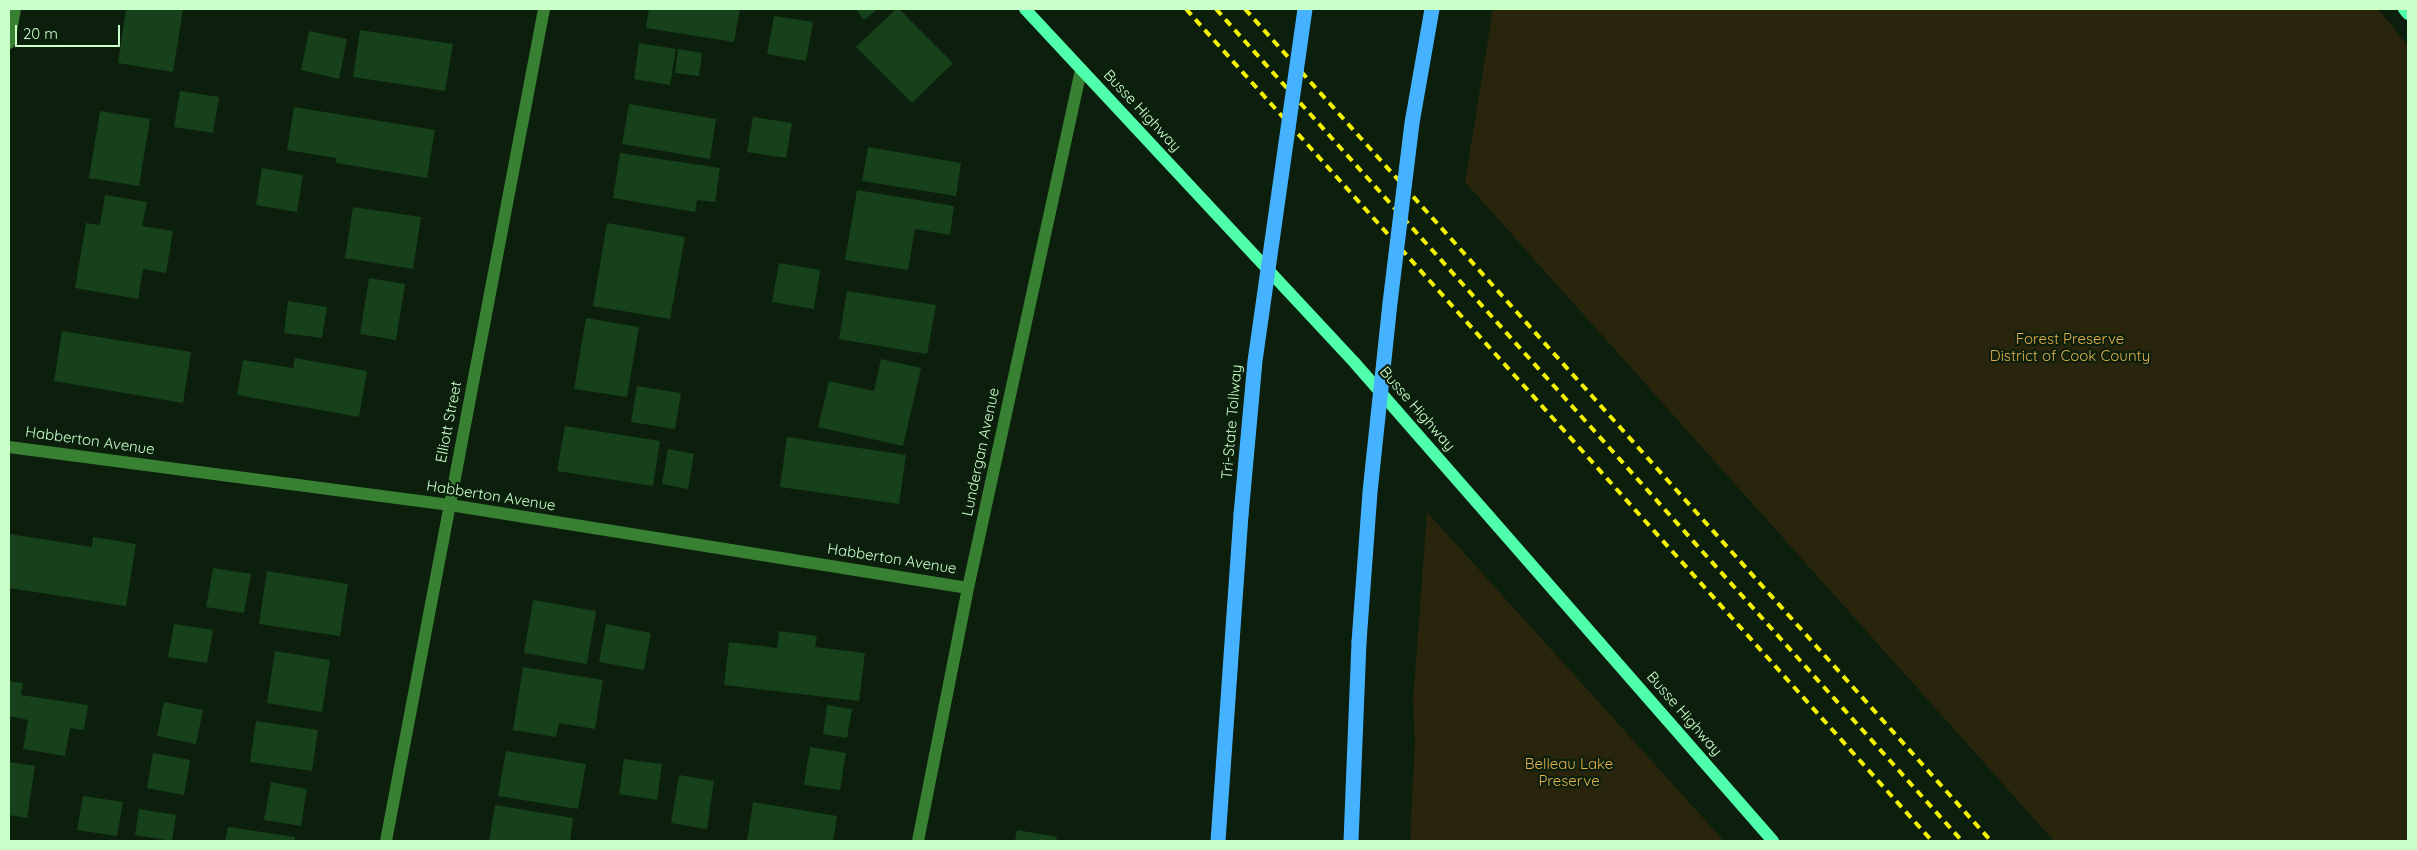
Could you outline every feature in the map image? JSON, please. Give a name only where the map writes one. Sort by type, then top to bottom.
[{"type":"highway","name":"Tri-State Tollway","points":[[1218,841],[1241,515],[1255,361],[1305,9]]},
{"type":"highway","points":[[1351,841],[1359,642],[1370,492],[1390,303],[1412,123],[1432,9]]},
{"type":"main road","name":"Busse Highway","points":[[1025,9],[1354,362],[1773,841]]},
{"type":"main road","points":[[2404,9],[2408,14]]},
{"type":"street","points":[[9,42],[16,9]]},
{"type":"street","name":"Elliott Street","points":[[386,841],[544,9]]},
{"type":"street","name":"Lundergan Avenue","points":[[918,841],[968,588],[1081,70]]},
{"type":"street","name":"Habberton Avenue","points":[[9,447],[450,505],[968,588]]},
{"type":"green space","name":"Forest Preserve District of Cook County","points":[[1493,9],[2378,9],[2408,46],[2408,841],[2054,841],[1465,182]]},
{"type":"green space","name":"Belleau Lake Preserve","points":[[1427,512],[1724,841],[1410,841],[1415,742],[1413,701]]},
{"type":"building","points":[[126,9],[183,9],[173,72],[118,63]]},
{"type":"building","points":[[649,9],[740,9],[734,42],[646,28]]},
{"type":"building","points":[[856,9],[878,9],[864,20]]},
{"type":"building","points":[[896,9],[899,9],[953,63],[912,103],[856,47]]},
{"type":"building","points":[[774,16],[813,22],[806,61],[767,54]]},
{"type":"building","points":[[360,30],[453,44],[445,91],[353,77]]},
{"type":"building","points":[[309,31],[347,39],[339,79],[301,70]]},
{"type":"building","points":[[639,43],[676,49],[670,85],[634,79]]},
{"type":"building","points":[[678,49],[702,53],[699,76],[675,73]]},
{"type":"building","points":[[180,91],[219,97],[213,133],[174,127]]},
{"type":"building","points":[[629,104],[716,119],[710,159],[622,144]]},
{"type":"building","points":[[294,107],[435,130],[427,178],[336,163],[336,158],[287,150]]},
{"type":"building","points":[[100,111],[150,119],[139,186],[89,178]]},
{"type":"building","points":[[753,117],[792,123],[786,158],[747,152]]},
{"type":"building","points":[[868,147],[961,163],[956,196],[862,181]]},
{"type":"building","points":[[620,153],[720,168],[715,202],[697,200],[695,212],[613,198]]},
{"type":"building","points":[[262,168],[303,175],[297,212],[256,205]]},
{"type":"building","points":[[857,190],[954,206],[950,235],[915,229],[908,270],[845,260]]},
{"type":"building","points":[[105,195],[147,202],[142,226],[173,231],[166,273],[143,269],[138,299],[75,288],[86,223],[100,225]]},
{"type":"building","points":[[353,207],[421,217],[413,269],[345,258]]},
{"type":"building","points":[[607,223],[685,237],[670,319],[593,306]]},
{"type":"building","points":[[779,263],[820,270],[814,309],[772,302]]},
{"type":"building","points":[[369,278],[405,284],[396,340],[360,334]]},
{"type":"building","points":[[847,291],[936,305],[927,354],[839,339]]},
{"type":"building","points":[[288,301],[327,307],[322,338],[284,333]]},
{"type":"building","points":[[586,318],[639,327],[627,397],[574,389]]},
{"type":"building","points":[[62,331],[191,352],[183,403],[54,381]]},
{"type":"building","points":[[295,358],[367,371],[359,417],[237,395],[243,360],[293,368]]},
{"type":"building","points":[[881,359],[921,368],[903,446],[818,427],[829,381],[874,391]]},
{"type":"building","points":[[637,386],[681,393],[675,429],[631,422]]},
{"type":"building","points":[[565,426],[660,441],[653,486],[557,471]]},
{"type":"building","points":[[787,437],[906,455],[899,504],[780,487]]},
{"type":"building","points":[[668,449],[694,454],[688,489],[662,484]]},
{"type":"building","points":[[10,534],[92,547],[93,537],[136,544],[126,606],[9,588]]},
{"type":"building","points":[[213,568],[251,574],[244,613],[206,607]]},
{"type":"building","points":[[267,571],[348,584],[340,636],[259,624]]},
{"type":"building","points":[[533,600],[596,611],[587,664],[524,653]]},
{"type":"building","points":[[174,624],[213,630],[207,663],[168,657]]},
{"type":"building","points":[[606,624],[651,633],[644,670],[599,662]]},
{"type":"building","points":[[779,631],[817,636],[815,647],[865,653],[859,701],[724,685],[729,642],[777,648]]},
{"type":"building","points":[[275,651],[330,660],[322,712],[267,703]]},
{"type":"building","points":[[523,667],[603,680],[595,729],[559,723],[556,737],[513,730]]},
{"type":"building","points":[[9,681],[23,683],[21,695],[88,705],[84,730],[70,728],[65,756],[23,749],[28,720],[9,716]]},
{"type":"building","points":[[164,702],[203,710],[196,744],[157,736]]},
{"type":"building","points":[[827,705],[852,709],[847,738],[823,734]]},
{"type":"building","points":[[256,721],[318,730],[312,771],[250,762]]},
{"type":"building","points":[[810,747],[846,753],[840,790],[804,785]]},
{"type":"building","points":[[506,751],[586,764],[578,809],[498,796]]},
{"type":"building","points":[[153,753],[190,760],[184,795],[147,788]]},
{"type":"building","points":[[624,759],[662,764],[657,800],[619,794]]},
{"type":"building","points":[[9,762],[35,766],[27,818],[9,815]]},
{"type":"building","points":[[679,775],[714,781],[707,829],[671,823]]},
{"type":"building","points":[[271,782],[307,789],[301,826],[264,820]]},
{"type":"building","points":[[83,796],[123,802],[117,836],[77,830]]},
{"type":"building","points":[[753,802],[837,816],[833,841],[747,841]]},
{"type":"building","points":[[495,805],[573,818],[570,841],[489,841]]},
{"type":"building","points":[[139,809],[176,815],[172,841],[135,835]]},
{"type":"building","points":[[228,827],[295,837],[295,841],[225,841]]},
{"type":"building","points":[[1017,830],[1057,837],[1056,841],[1015,841]]},
{"type":"railway","points":[[1186,9],[1932,841]]},
{"type":"railway","points":[[1216,9],[1962,841]]},
{"type":"railway","points":[[1245,9],[1991,841]]}]
